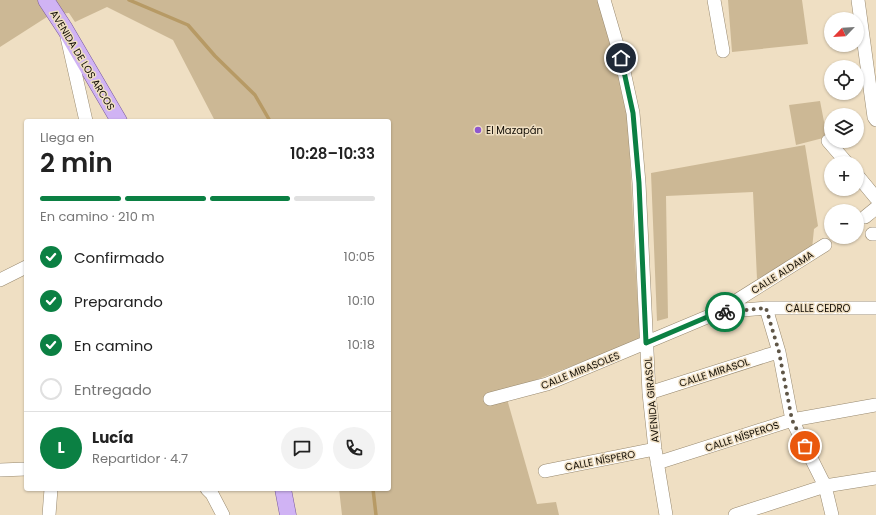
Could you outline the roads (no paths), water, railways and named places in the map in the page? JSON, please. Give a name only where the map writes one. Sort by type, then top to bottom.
[{"type":"main road","name":"AVENIDA DE LOS ARCOS","points":[[46,0],[65,29],[118,119]]},
{"type":"main road","points":[[283,491],[288,515]]},
{"type":"street","name":"AVENIDA GIRASOL","points":[[604,0],[621,58],[633,113],[639,183],[649,393],[655,449],[666,515]]},
{"type":"street","points":[[714,0],[722,51]]},
{"type":"street","points":[[858,0],[874,118],[876,120]]},
{"type":"street","points":[[65,29],[86,119]]},
{"type":"street","points":[[834,148],[841,156]]},
{"type":"street","points":[[864,183],[876,198]]},
{"type":"street","points":[[865,218],[876,208]]},
{"type":"street","name":"CALLE ALDAMA","points":[[719,312],[825,245]]},
{"type":"street","points":[[0,280],[24,268]]},
{"type":"street","points":[[766,308],[779,352],[792,420],[825,486],[832,515]]},
{"type":"street","name":"CALLE CEDRO","points":[[646,343],[719,312],[766,308],[876,308]]},
{"type":"street","name":"CALLE MIRASOLES","points":[[490,399],[547,384],[646,343]]},
{"type":"street","name":"CALLE MIRASOL","points":[[649,393],[779,352]]},
{"type":"street","name":"CALLE NÍSPEROS","points":[[657,463],[792,420],[876,405]]},
{"type":"street","name":"CALLE NÍSPERO","points":[[545,471],[655,449]]},
{"type":"street","points":[[0,470],[24,469]]},
{"type":"street","points":[[735,515],[825,486],[876,478]]},
{"type":"street","points":[[49,515],[51,491]]},
{"type":"street","points":[[209,491],[223,515]]},
{"type":"waterway","points":[[129,0],[188,25],[215,56],[255,95],[269,119]]},
{"type":"waterway","points":[[373,491],[376,515]]},
{"type":"place","name":"El Mazapán","points":[[478,130]]}]
